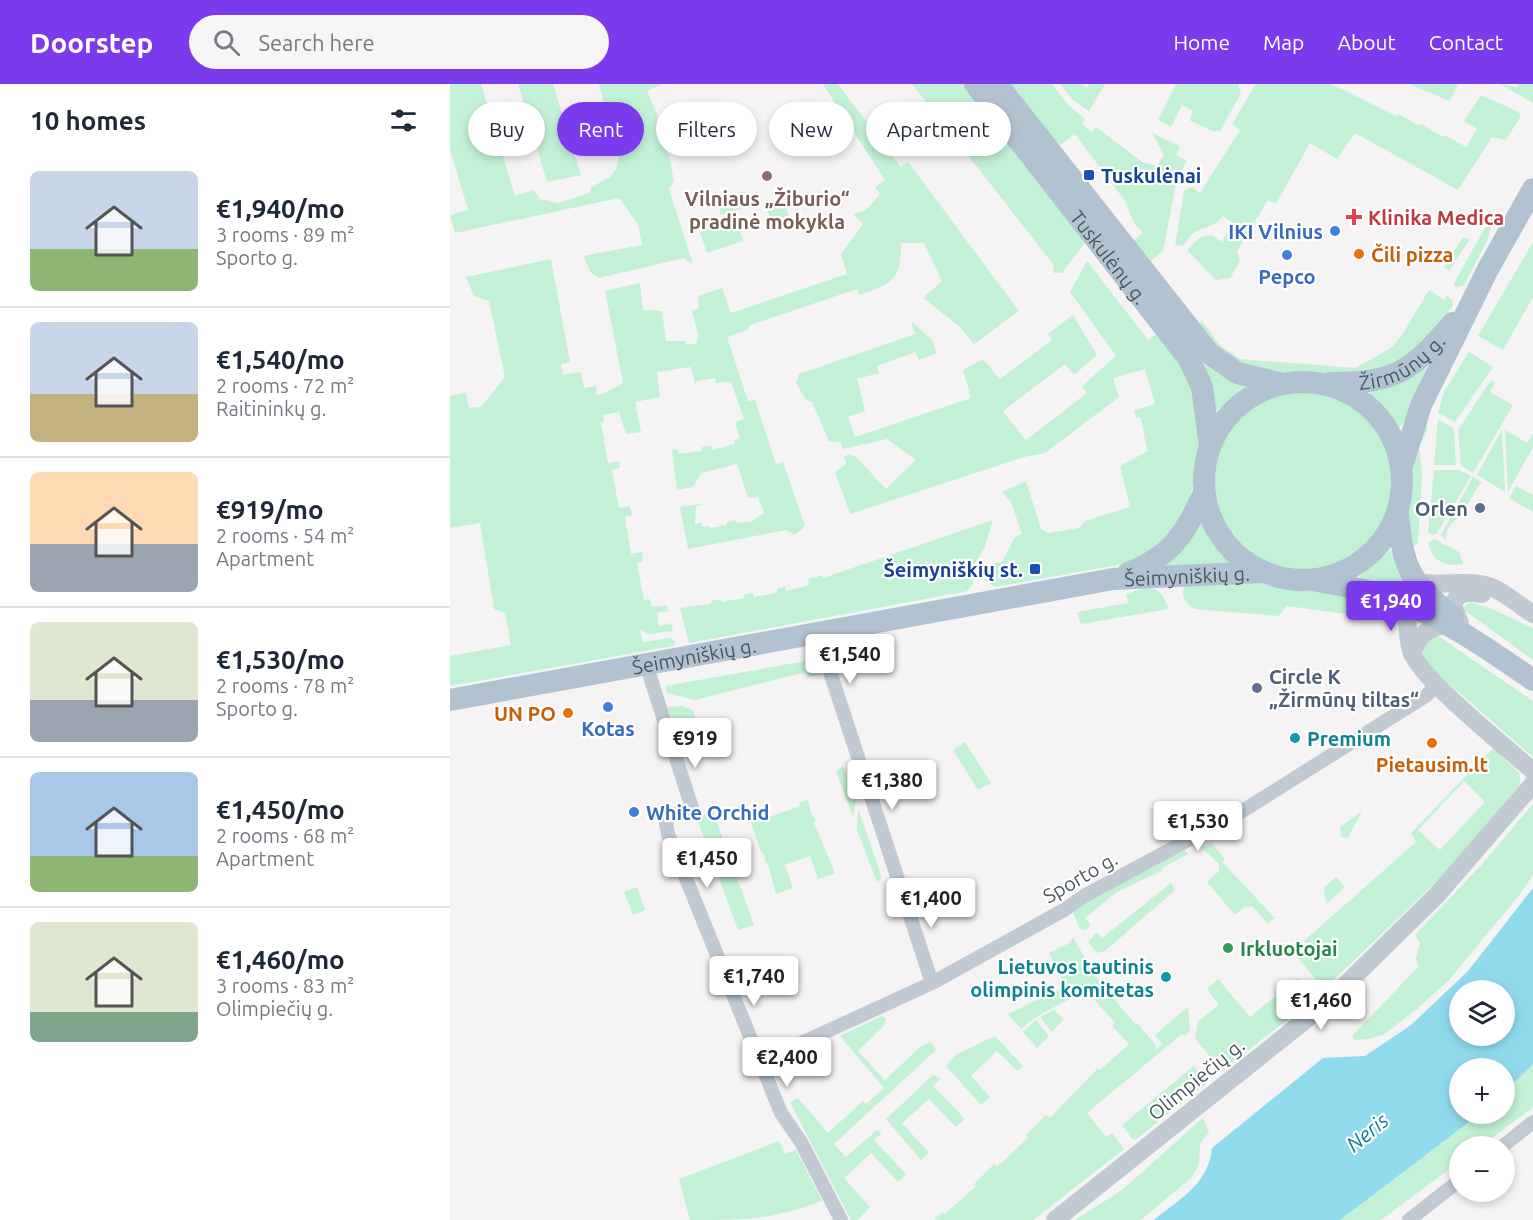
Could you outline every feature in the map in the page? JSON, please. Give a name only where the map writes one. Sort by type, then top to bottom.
[{"type":"main road","name":"Tuskulėnų g.","points":[[975,84],[1189,359],[1202,387],[1210,446]]},
{"type":"main road","name":"Tuskulėnų g.","points":[[997,84],[1209,353],[1237,373],[1283,384]]},
{"type":"main road","name":"Žirmūnų g.","points":[[1402,466],[1416,418],[1470,304],[1533,189]]},
{"type":"main road","name":"Žirmūnų g.","points":[[1317,383],[1361,383],[1391,377],[1426,354],[1470,304]]},
{"type":"main road","points":[[1317,383],[1335,387],[1366,404],[1390,432],[1402,466],[1402,490],[1398,513],[1390,531],[1366,559],[1332,577],[1297,581],[1263,572],[1248,564],[1223,541],[1211,518],[1204,493],[1206,461],[1210,446],[1232,412],[1247,400],[1283,384],[1317,383]]},
{"type":"main road","name":"Šeimyniškių g.","points":[[1113,579],[1142,567],[1170,550],[1192,519],[1204,493]]},
{"type":"main road","points":[[1398,513],[1402,552],[1414,581],[1458,629]]},
{"type":"main road","name":"Šeimyniškių g.","points":[[450,700],[1113,579],[1263,572]]},
{"type":"main road","points":[[1314,580],[1374,593],[1408,604],[1458,629],[1533,680]]},
{"type":"street","points":[[1414,581],[1433,585],[1484,584],[1494,588],[1533,614]]},
{"type":"street","points":[[1412,654],[1420,636],[1429,628],[1458,629],[1454,602],[1463,593],[1481,593],[1514,602]]},
{"type":"street","points":[[1408,604],[1412,654],[1437,684],[1533,771]]},
{"type":"street","points":[[817,632],[932,983]]},
{"type":"street","points":[[646,664],[692,808],[669,817],[666,824],[668,834],[781,1113],[801,1142],[841,1220]]},
{"type":"street","name":"Sporto g.","points":[[760,1062],[932,983],[1064,910],[1084,896],[1244,810],[1427,695],[1437,684]]},
{"type":"street","name":"Olimpiečių g.","points":[[1055,1220],[1328,1002],[1437,895],[1533,784]]},
{"type":"street","points":[[1515,1136],[1533,1122]]},
{"type":"street","points":[[1408,1220],[1449,1188]]},
{"type":"green space","points":[[450,84],[481,84],[486,102],[468,102],[468,156],[503,156],[515,196],[534,190],[540,199],[558,203],[590,193],[590,188],[610,177],[616,169],[619,156],[644,156],[644,102],[604,102],[599,84],[663,84],[647,91],[656,113],[656,156],[669,156],[674,181],[669,189],[693,264],[684,258],[599,278],[591,273],[583,256],[642,245],[638,224],[619,198],[455,233],[450,215],[468,210],[450,149]]},
{"type":"green space","points":[[518,84],[553,84],[559,102],[557,156],[575,156],[581,175],[547,182],[539,156],[545,156],[545,102],[523,102]]},
{"type":"green space","points":[[823,84],[838,84],[852,102],[835,102]]},
{"type":"green space","points":[[912,84],[967,84],[981,102],[926,102]]},
{"type":"green space","points":[[1007,84],[1052,84],[1068,105],[1085,119],[1082,124],[1092,132],[1096,127],[1142,162],[1157,166],[1164,155],[1152,133],[1180,146],[1176,155],[1187,161],[1177,178],[1163,251],[1150,262],[1132,242],[1143,233],[1134,223],[1125,201],[1075,134],[1060,145],[1045,133]]},
{"type":"green space","points":[[1060,84],[1080,84],[1087,88],[1089,84],[1105,84],[1089,111],[1072,99]]},
{"type":"green space","points":[[1176,84],[1238,84],[1241,93],[1220,131],[1212,131],[1189,120],[1193,111],[1182,105],[1171,127],[1158,120]]},
{"type":"green space","points":[[1256,84],[1331,84],[1396,116],[1398,114],[1420,126],[1421,124],[1443,137],[1445,135],[1466,147],[1477,129],[1464,121],[1481,95],[1519,112],[1521,116],[1506,140],[1492,137],[1458,190],[1355,133],[1337,159],[1310,143],[1276,204],[1268,200],[1237,251],[1240,261],[1230,278],[1216,280],[1187,250],[1199,238],[1211,235],[1222,242],[1233,223],[1223,216],[1213,225],[1194,233],[1184,245],[1175,246],[1184,191],[1192,187],[1200,193],[1240,130],[1232,124]]},
{"type":"green space","points":[[1409,84],[1458,84],[1450,101]]},
{"type":"green space","points":[[1500,84],[1517,87],[1519,84],[1533,84],[1533,103]]},
{"type":"green space","points":[[854,105],[866,121],[866,151],[854,132]]},
{"type":"green space","points":[[1011,142],[1086,241],[1062,273],[1054,273],[1053,264],[968,156],[1011,156]]},
{"type":"green space","points":[[870,156],[893,156],[901,167],[908,162],[1019,311],[974,344],[959,326],[923,298],[942,281],[924,243],[901,243],[897,273],[888,283],[859,295],[857,289],[750,325],[747,330],[727,337],[748,401],[755,400],[776,464],[783,462],[805,526],[795,535],[786,530],[688,549],[680,507],[706,503],[696,507],[695,524],[702,523],[702,527],[710,526],[710,528],[727,525],[727,522],[735,520],[736,523],[752,521],[764,513],[758,497],[748,498],[737,464],[701,473],[693,487],[677,490],[672,450],[678,449],[679,454],[702,451],[702,447],[711,446],[712,450],[735,444],[734,440],[740,439],[735,422],[744,419],[731,382],[716,383],[715,378],[697,381],[695,385],[691,367],[657,372],[660,397],[635,402],[641,432],[626,434],[619,412],[603,415],[604,422],[601,423],[608,463],[619,461],[620,468],[612,470],[619,508],[630,506],[632,515],[625,517],[631,554],[642,552],[643,561],[637,563],[644,600],[650,599],[652,607],[667,605],[668,611],[657,613],[659,626],[671,623],[673,631],[648,634],[640,629],[643,642],[671,638],[676,642],[673,646],[450,686],[450,656],[511,645],[505,613],[494,609],[480,523],[450,528],[450,396],[466,393],[469,408],[481,407],[505,377],[489,301],[474,296],[466,277],[551,259],[570,362],[561,364],[563,375],[581,372],[584,388],[597,386],[596,395],[605,393],[623,383],[605,291],[640,283],[643,310],[662,311],[666,341],[685,341],[686,345],[697,343],[699,337],[692,311],[699,308],[698,296],[722,288],[731,313],[847,274],[841,254],[863,224],[853,214],[866,210],[880,194],[875,187],[885,180]]},
{"type":"green space","points":[[745,191],[750,206],[721,215],[717,200]]},
{"type":"green space","points":[[783,201],[790,219],[773,225],[766,207]]},
{"type":"green space","points":[[1491,217],[1494,218],[1487,241],[1464,285],[1457,287],[1453,285]]},
{"type":"green space","points":[[737,220],[743,241],[707,253],[700,232]]},
{"type":"green space","points":[[1463,237],[1470,239],[1449,271],[1444,267]]},
{"type":"green space","points":[[1533,242],[1533,297],[1503,350],[1478,336]]},
{"type":"green space","points":[[1087,261],[1148,340],[1156,334],[1191,375],[1202,441],[1189,505],[1166,541],[1129,563],[995,587],[985,580],[989,564],[1002,562],[1015,537],[1022,534],[1011,502],[1002,492],[1026,481],[1041,529],[1048,533],[1079,528],[1085,521],[1130,507],[1120,466],[1148,451],[1140,417],[1136,418],[1134,410],[1155,404],[1145,369],[1113,378],[1119,397],[1045,453],[1024,457],[850,514],[835,472],[846,464],[844,456],[856,457],[886,489],[916,460],[887,439],[843,449],[840,442],[829,441],[812,402],[806,400],[796,383],[799,374],[915,334],[911,321],[932,340],[937,353],[919,360],[915,352],[877,366],[879,373],[857,379],[865,411],[848,417],[855,437],[971,398],[963,370],[983,359],[1000,379],[1052,340],[1048,334],[1073,315],[1097,355],[1074,375],[1065,364],[1003,411],[1026,440],[1087,393],[1082,386],[1116,356],[1070,292]]},
{"type":"green space","points":[[1429,290],[1444,300],[1447,295],[1453,305],[1434,334],[1408,362],[1342,379],[1323,374],[1264,372],[1225,356],[1199,325],[1202,321],[1220,345],[1240,359],[1355,368],[1391,348],[1402,335]]},
{"type":"green space","points":[[1192,343],[1250,387],[1220,411],[1216,410]]},
{"type":"green space","points":[[1469,352],[1493,367],[1455,422],[1438,413],[1444,392]]},
{"type":"green space","points":[[1427,365],[1403,424],[1397,428],[1384,408],[1370,396],[1369,391]]},
{"type":"green space","points":[[1491,380],[1495,383],[1490,392],[1513,405],[1473,473],[1461,465],[1458,430]]},
{"type":"green space","points":[[1304,392],[1338,399],[1354,407],[1368,418],[1379,432],[1387,448],[1394,482],[1387,516],[1379,532],[1368,546],[1354,557],[1338,565],[1304,572],[1270,565],[1254,557],[1240,546],[1229,532],[1221,516],[1214,482],[1221,448],[1229,432],[1240,418],[1254,407],[1270,399]]},
{"type":"green space","points":[[1427,419],[1427,431],[1419,447],[1422,475],[1418,544],[1407,549],[1407,520],[1411,503],[1414,442]]},
{"type":"green space","points":[[1438,419],[1452,427],[1454,431],[1456,465],[1434,465]]},
{"type":"green space","points":[[1502,430],[1505,492],[1477,475]]},
{"type":"green space","points":[[1505,430],[1527,443],[1533,433],[1533,447],[1508,492]]},
{"type":"green space","points":[[1434,470],[1459,470],[1471,476],[1437,533],[1433,535],[1428,532]]},
{"type":"green space","points":[[1473,477],[1481,482],[1460,517],[1449,527],[1446,534],[1447,542],[1441,535]]},
{"type":"green space","points":[[1516,486],[1533,495],[1533,512],[1509,498]]},
{"type":"green space","points":[[993,520],[984,549],[973,566],[973,584],[968,591],[689,643],[680,608],[711,604],[711,601],[721,599],[721,602],[744,598],[744,595],[753,593],[754,597],[777,593],[777,589],[785,587],[786,591],[809,585],[808,579],[822,575],[823,578]]},
{"type":"green space","points":[[1202,520],[1230,564],[1162,570]]},
{"type":"green space","points":[[1434,539],[1459,552],[1463,564],[1445,564],[1437,559],[1428,543]]},
{"type":"green space","points":[[1390,550],[1392,551],[1416,595],[1357,579]]},
{"type":"green space","points":[[1260,583],[1283,589],[1323,591],[1401,611],[1401,648],[1397,621],[1287,606],[1279,616],[1195,609],[1186,602],[1183,596],[1185,585]]},
{"type":"green space","points":[[1145,588],[1158,591],[1169,609],[1081,624],[1077,612],[1128,603],[1126,594]]},
{"type":"green space","points":[[1471,602],[1533,628],[1533,660],[1464,610],[1465,605]]},
{"type":"green space","points":[[1435,634],[1533,701],[1533,757],[1432,669],[1423,657],[1423,645]]},
{"type":"green space","points":[[817,659],[822,674],[809,677],[806,672],[695,700],[667,693],[665,686]]},
{"type":"green space","points":[[682,706],[693,710],[696,722],[678,731],[667,707]]},
{"type":"green space","points":[[965,742],[991,783],[978,790],[953,750]]},
{"type":"green space","points":[[1493,748],[1520,774],[1520,784],[1458,861],[1324,989],[1298,958],[1309,948],[1304,941],[1416,842],[1411,833]],"holes":[[[1464,781],[1485,802],[1440,850],[1418,830]]]},
{"type":"green space","points":[[843,766],[856,802],[853,817],[836,771]]},
{"type":"green space","points":[[808,800],[811,813],[816,820],[814,823],[835,873],[818,879],[810,856],[785,865],[793,888],[776,894],[768,864],[765,862],[750,820],[759,817],[761,820],[800,806],[799,803]]},
{"type":"green space","points":[[1533,804],[1533,875],[1521,893],[1449,980],[1419,1007],[1385,1034],[1354,1040],[1352,1036],[1418,967],[1416,958],[1420,943],[1415,935],[1484,862]]},
{"type":"green space","points":[[858,808],[882,878],[877,882],[857,830]]},
{"type":"green space","points":[[713,811],[754,925],[738,930],[698,821],[699,817]]},
{"type":"green space","points":[[1362,811],[1348,838],[1341,837],[1340,827]]},
{"type":"green space","points":[[1211,842],[1225,859],[1222,862],[1275,918],[1268,924],[1252,906],[1244,907],[1235,915],[1207,882],[1219,871],[1219,864],[1202,848]]},
{"type":"green space","points":[[1183,848],[1188,854],[1162,868],[1162,871],[1117,892],[1085,918],[1091,925],[1086,930],[1080,929],[1072,910]]},
{"type":"green space","points":[[1336,877],[1345,887],[1326,904],[1324,887]]},
{"type":"green space","points":[[1171,883],[1175,890],[1105,951],[1097,953],[1088,942],[1097,932],[1102,938]]},
{"type":"green space","points":[[637,887],[645,910],[633,915],[624,892]]},
{"type":"green space","points":[[1073,937],[1095,976],[1155,1044],[1156,1050],[1162,1044],[1155,1035],[1188,1007],[1190,1031],[1185,1036],[1182,1034],[1087,1113],[1106,1137],[1112,1133],[1124,1149],[1033,1220],[934,1220],[942,1212],[945,1214],[976,1186],[974,1184],[994,1164],[997,1167],[1028,1138],[1026,1135],[1046,1115],[1050,1118],[1098,1068],[1100,1070],[1129,1044],[1112,1026],[1115,1023],[1084,988],[1036,1017],[1021,1029],[1008,1014],[1062,988],[1060,982],[1062,980],[1049,953],[1069,943]]},
{"type":"green space","points":[[1297,978],[1309,995],[1310,1002],[1221,1070],[1195,1039],[1198,1021],[1219,1005],[1207,989],[1218,979],[1250,1017]]},
{"type":"green space","points":[[1054,1010],[1064,1019],[1052,1032],[1040,1017]]},
{"type":"green space","points":[[882,1016],[886,1019],[884,1026],[858,1051],[885,1080],[919,1048],[931,1042],[936,1050],[834,1144],[846,1157],[877,1130],[882,1133],[874,1140],[906,1174],[898,1182],[871,1153],[844,1178],[870,1207],[858,1220],[851,1220],[790,1102],[798,1098],[828,1133],[863,1101],[866,1104],[884,1088],[840,1036]]},
{"type":"green space","points":[[1036,1020],[1049,1036],[1037,1048],[1023,1032]]},
{"type":"green space","points":[[995,1036],[1023,1066],[1017,1071],[997,1051],[971,1076],[990,1097],[981,1105],[946,1066],[955,1055]]},
{"type":"green space","points":[[1533,1064],[1533,1107],[1515,1120],[1515,1082]]},
{"type":"green space","points":[[1194,1066],[1206,1084],[1135,1140],[1132,1139],[1122,1125]]},
{"type":"green space","points":[[933,1075],[941,1078],[933,1086],[965,1119],[956,1127],[929,1099],[902,1123],[929,1153],[921,1160],[886,1119]]},
{"type":"green space","points":[[1203,1118],[1209,1132],[1200,1144],[1199,1164],[1191,1178],[1141,1220],[1075,1220],[1122,1190]]},
{"type":"green space","points":[[1467,1124],[1510,1124],[1494,1136],[1451,1136]]},
{"type":"green space","points":[[1449,1137],[1449,1169],[1381,1220],[1340,1220]]},
{"type":"green space","points":[[779,1141],[785,1154],[796,1150],[822,1201],[788,1212],[757,1218],[690,1220],[679,1179]]},
{"type":"water","name":"Neris","points":[[1533,888],[1533,1064],[1515,1082],[1515,1058],[1449,1058],[1449,1124],[1467,1124],[1340,1220],[1154,1220],[1199,1181],[1210,1160],[1212,1148],[1323,1058],[1365,1056],[1411,1025],[1449,989],[1449,1046],[1515,1046],[1515,980],[1458,980]]},
{"type":"place","name":"Tuskulėnai","points":[[1089,175]]},
{"type":"place","name":"Vilniaus „Žiburio“ pradinė mokykla","points":[[767,176]]},
{"type":"place","name":"Klinika Medica","points":[[1354,217]]},
{"type":"place","name":"IKI Vilnius","points":[[1335,231]]},
{"type":"place","name":"Čili pizza","points":[[1359,254]]},
{"type":"place","name":"Pepco","points":[[1287,255]]},
{"type":"place","name":"Orlen","points":[[1480,508]]},
{"type":"place","name":"Šeimyniškių st.","points":[[1035,569]]},
{"type":"place","name":"Circle K „Žirmūnų tiltas“","points":[[1257,688]]},
{"type":"place","name":"Kotas","points":[[608,707]]},
{"type":"place","name":"UN PO","points":[[568,713]]},
{"type":"place","name":"Premium","points":[[1295,738]]},
{"type":"place","name":"Pietausim.lt","points":[[1432,743]]},
{"type":"place","name":"White Orchid","points":[[634,812]]},
{"type":"place","name":"Irkluotojai","points":[[1228,948]]},
{"type":"place","name":"Lietuvos tautinis olimpinis komitetas","points":[[1166,977]]}]
